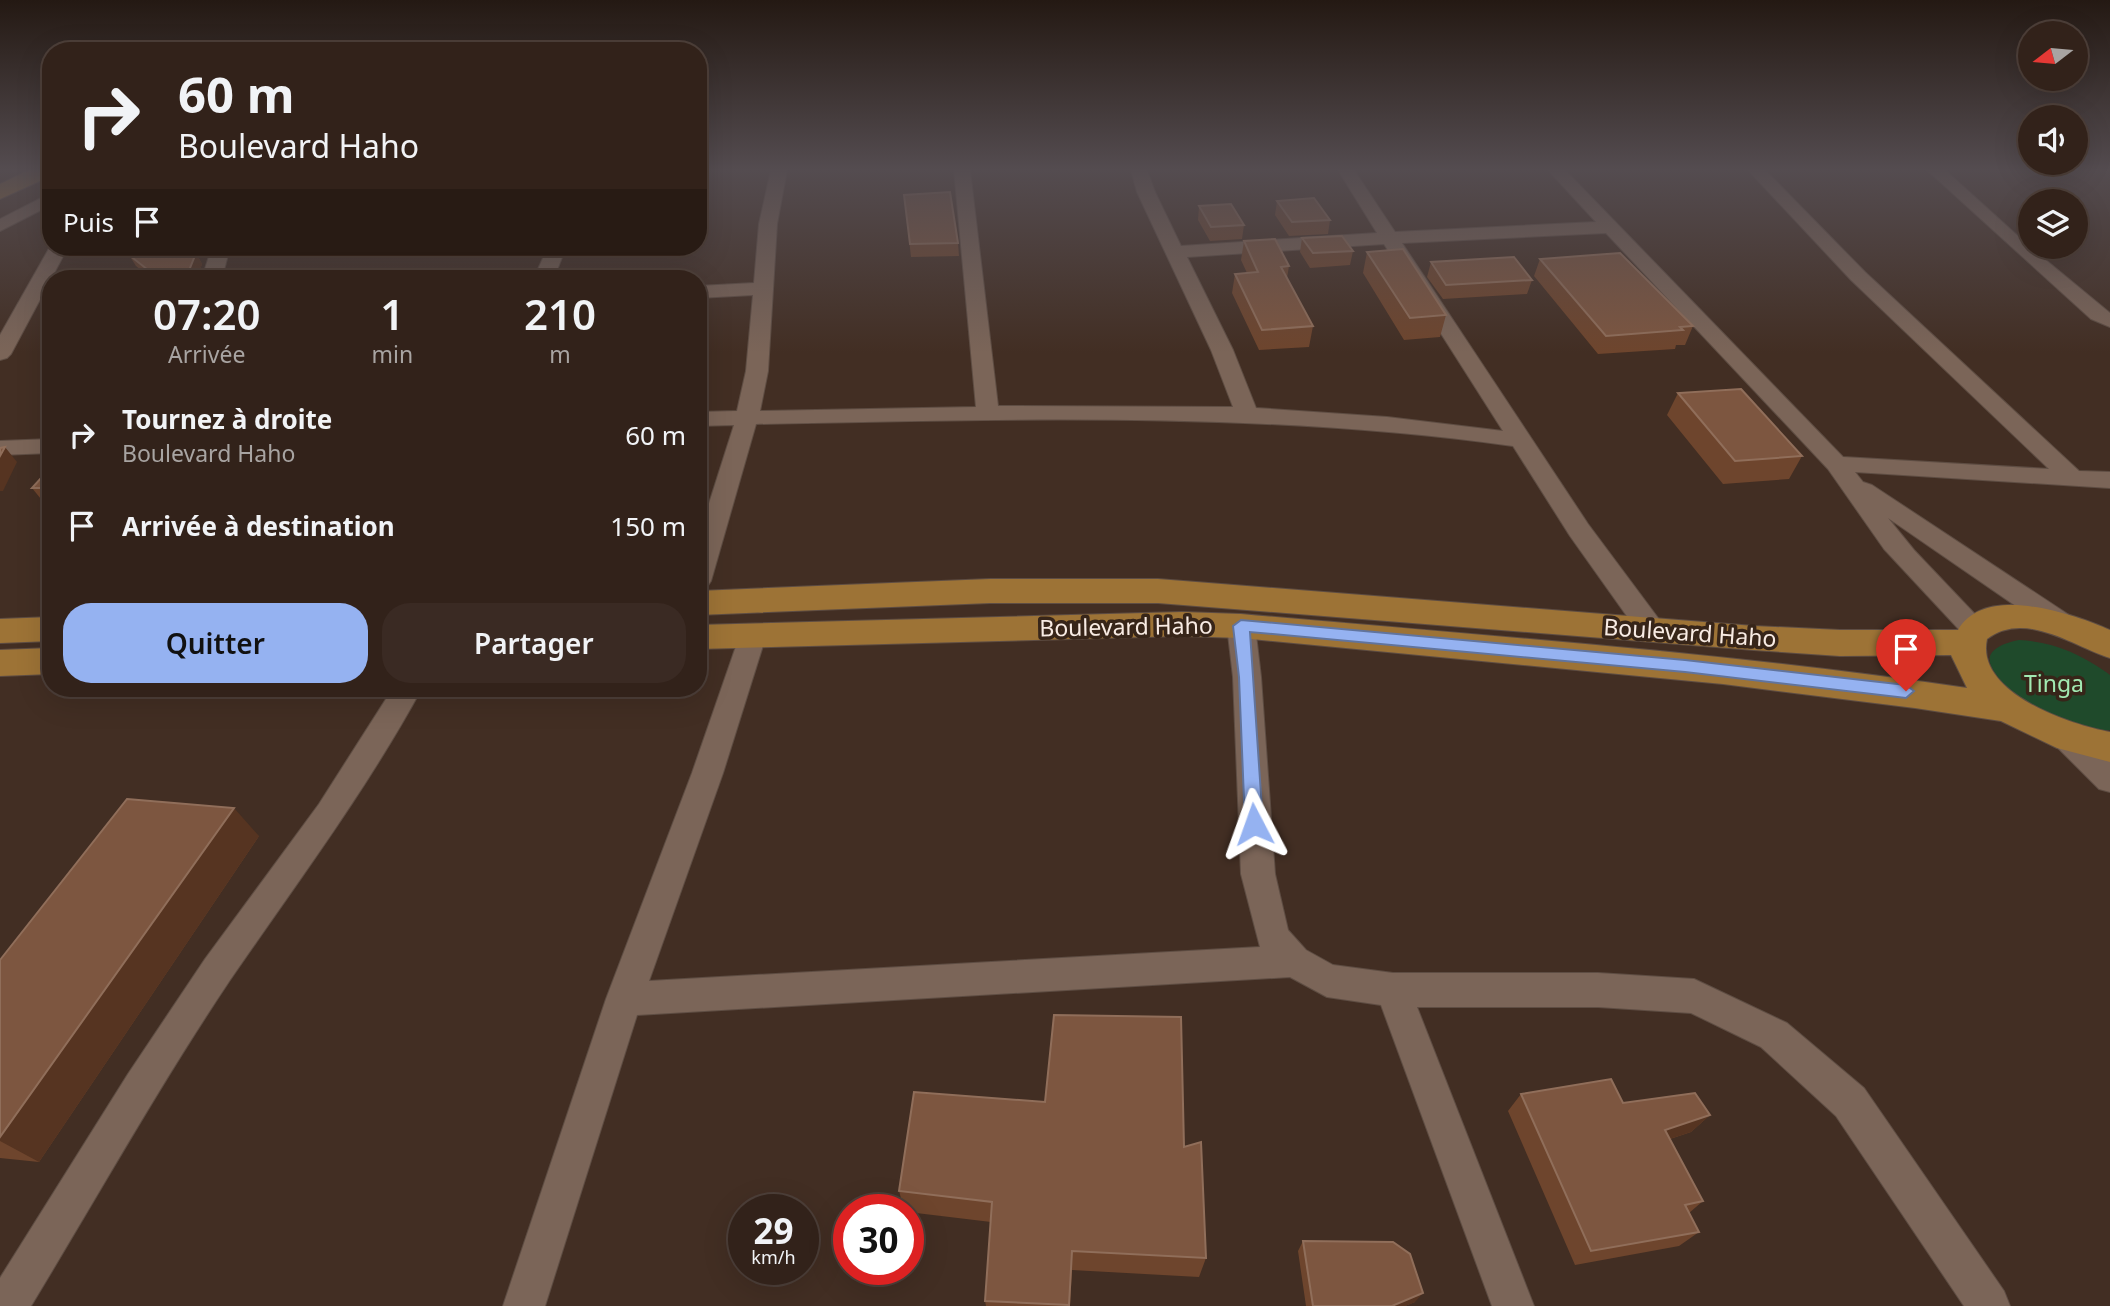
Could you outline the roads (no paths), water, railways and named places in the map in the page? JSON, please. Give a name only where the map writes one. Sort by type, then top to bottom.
[{"type":"main road","name":"Boulevard Haho","points":[[707,603],[990,591],[1158,591],[1840,643],[1972,636],[1997,619],[2037,619],[2065,626],[2110,645]]},
{"type":"main road","name":"Boulevard Haho","points":[[707,637],[1182,624],[1241,626],[1685,666],[1906,691],[2011,709]]},
{"type":"main road","points":[[0,631],[42,629]]},
{"type":"main road","points":[[1972,636],[1969,657],[1976,674],[1990,691],[2011,709],[2066,737],[2110,747]]},
{"type":"main road","points":[[0,663],[42,661]]},
{"type":"street","points":[[707,551],[747,418],[757,371],[767,231]]},
{"type":"street","points":[[969,231],[988,413]]},
{"type":"street","points":[[1164,231],[1222,350],[1247,414]]},
{"type":"street","points":[[1386,231],[1519,440],[1579,530],[1651,629]]},
{"type":"street","points":[[1174,252],[1531,231]]},
{"type":"street","points":[[1614,231],[1844,473],[1883,530],[1972,636]]},
{"type":"street","points":[[1815,231],[1858,276],[2073,478]]},
{"type":"street","points":[[2004,231],[2098,315],[2110,321]]},
{"type":"street","points":[[0,354],[42,278]]},
{"type":"street","points":[[707,292],[762,289]]},
{"type":"street","points":[[707,419],[1102,411],[1247,414],[1364,421],[1519,440]]},
{"type":"street","points":[[0,448],[42,446]]},
{"type":"street","points":[[1844,473],[2110,480]]},
{"type":"street","points":[[1844,473],[2065,626]]},
{"type":"street","points":[[1241,626],[1247,677],[1258,874],[1273,937],[1294,961],[1327,981],[1393,990],[1598,990],[1695,996],[1774,1035],[1850,1102],[1989,1306]]},
{"type":"street","points":[[523,1306],[552,1226],[624,999],[736,694],[752,636]]},
{"type":"street","points":[[7,1306],[217,970],[330,813],[402,697]]},
{"type":"street","points":[[2066,737],[2110,780]]},
{"type":"street","points":[[624,999],[1294,961]]},
{"type":"street","points":[[1393,990],[1513,1306]]},
{"type":"park label","name":"Tinga","points":[[2054,683]]}]
